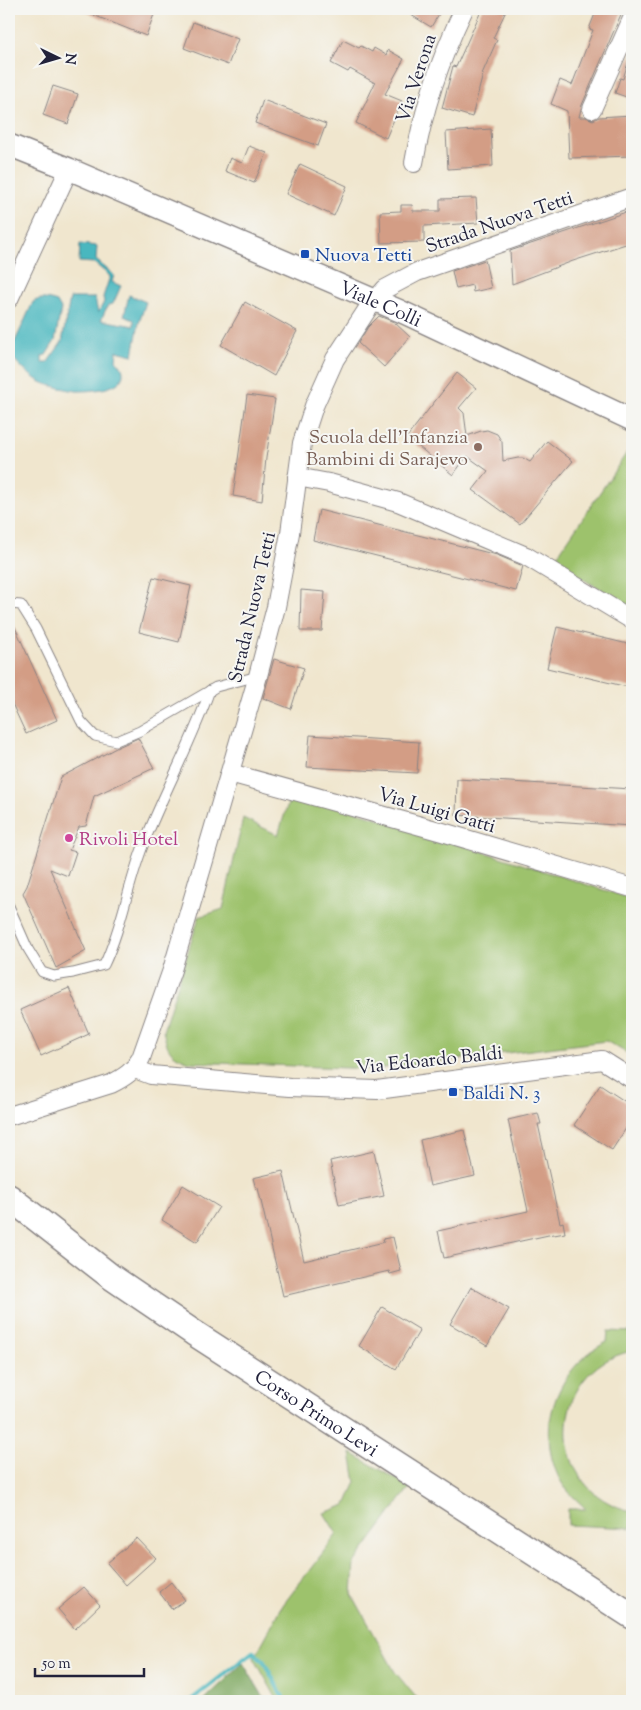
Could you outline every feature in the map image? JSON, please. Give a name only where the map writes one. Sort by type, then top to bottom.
[{"type":"main road","name":"Corso Primo Levi","points":[[9,1197],[89,1261],[194,1333],[632,1616]]},
{"type":"street","name":"Via Verona","points":[[414,163],[418,136],[448,43],[464,9]]},
{"type":"street","points":[[592,109],[632,19]]},
{"type":"street","name":"Viale Colli","points":[[9,146],[375,299],[632,420]]},
{"type":"street","points":[[9,299],[69,170]]},
{"type":"street","name":"Strada Nuova Tetti","points":[[135,1069],[147,1044],[162,1001],[258,676],[283,575],[302,443],[324,382],[335,359],[375,299],[384,289],[417,272],[632,197]]},
{"type":"street","points":[[297,477],[330,483],[398,502],[526,556],[632,620]]},
{"type":"street","name":"Via Luigi Gatti","points":[[230,773],[439,831],[632,888]]},
{"type":"street","name":"Via Edoardo Baldi","points":[[135,1069],[151,1074],[190,1078],[290,1086],[377,1090],[602,1060],[632,1079]]},
{"type":"street","points":[[9,1116],[105,1087],[124,1078],[135,1069]]},
{"type":"lane","points":[[9,604],[21,605],[36,629],[81,721],[94,736],[116,741],[140,731],[216,687],[258,676]]},
{"type":"lane","points":[[9,906],[28,949],[42,972],[54,976],[73,974],[104,965],[114,943],[144,843],[198,725],[210,690]]},
{"type":"green space","points":[[632,445],[632,607],[553,562]]},
{"type":"green space","points":[[292,791],[632,899],[632,1056],[606,1041],[374,1069],[190,1062],[174,1054],[168,1048],[163,1031],[199,917],[223,909],[243,818],[278,835]]},
{"type":"green space","points":[[608,1331],[632,1332],[632,1351],[603,1362],[583,1381],[571,1405],[567,1431],[571,1457],[583,1481],[603,1500],[632,1511],[632,1528],[568,1525],[568,1509],[586,1509],[562,1484],[553,1461],[549,1441],[550,1421],[555,1401],[563,1383],[575,1367],[590,1353],[607,1342]]},
{"type":"green space","points":[[351,1453],[410,1487],[354,1563],[352,1594],[395,1672],[419,1701],[278,1701],[254,1658],[283,1605],[337,1534],[324,1513],[346,1505],[356,1482]]},
{"type":"green space","points":[[243,1663],[266,1701],[203,1701]]},
{"type":"water","points":[[80,244],[97,246],[96,260],[114,275],[112,282],[121,286],[113,304],[108,305],[101,320],[134,326],[134,320],[124,316],[129,295],[146,302],[139,323],[133,355],[117,351],[116,360],[122,369],[122,379],[112,386],[89,391],[55,387],[39,381],[17,363],[11,355],[12,348],[33,302],[36,300],[45,299],[57,302],[61,309],[55,341],[46,355],[42,356],[42,363],[47,363],[62,342],[70,298],[95,298],[98,313],[104,302],[103,297],[110,276],[94,263],[79,262]]},
{"type":"building","points":[[78,9],[156,9],[146,36]]},
{"type":"building","points":[[401,9],[442,9],[431,27]]},
{"type":"building","points":[[482,9],[507,9],[493,38],[497,40],[482,74],[472,117],[442,108],[453,66],[456,67]]},
{"type":"building","points":[[597,9],[613,9],[622,12],[582,105],[579,117],[593,120],[599,117],[632,115],[632,156],[569,158],[567,111],[551,104],[560,80],[572,85],[593,30],[589,29]]},
{"type":"building","points":[[193,22],[238,39],[228,65],[184,48]]},
{"type":"building","points":[[343,40],[372,52],[374,48],[386,55],[388,50],[404,59],[385,94],[402,101],[386,138],[356,123],[375,83],[350,69],[348,72],[331,63]]},
{"type":"building","points":[[630,56],[632,57],[632,99],[615,93],[620,78],[623,79]]},
{"type":"building","points":[[53,86],[78,94],[68,124],[43,115]]},
{"type":"building","points":[[263,100],[326,124],[318,146],[255,123]]},
{"type":"building","points":[[491,129],[493,166],[448,169],[446,132]]},
{"type":"building","points":[[249,146],[267,153],[254,183],[225,171],[230,158],[242,163]]},
{"type":"building","points":[[300,164],[347,186],[334,216],[286,194]]},
{"type":"building","points":[[476,198],[478,223],[424,226],[424,242],[381,243],[380,212],[401,211],[401,205],[412,205],[413,211],[440,211],[440,199]]},
{"type":"building","points":[[632,210],[632,242],[573,261],[512,284],[510,251]]},
{"type":"building","points":[[485,260],[491,288],[473,292],[472,285],[456,289],[452,271]]},
{"type":"building","points":[[245,302],[297,331],[274,376],[221,345]]},
{"type":"building","points":[[379,316],[394,322],[410,337],[384,367],[358,343],[368,327]]},
{"type":"building","points":[[457,373],[476,388],[459,408],[464,413],[467,436],[487,430],[497,434],[502,442],[503,461],[523,458],[530,462],[547,441],[573,461],[520,524],[473,490],[488,471],[467,456],[453,475],[407,437]]},
{"type":"building","points":[[247,395],[275,399],[262,501],[233,496]]},
{"type":"building","points":[[319,510],[497,555],[523,566],[516,591],[313,540]]},
{"type":"building","points":[[153,577],[191,586],[179,642],[139,632]]},
{"type":"building","points":[[301,590],[325,592],[322,631],[300,631]]},
{"type":"building","points":[[9,614],[57,720],[26,734],[9,697]]},
{"type":"building","points":[[557,627],[632,645],[632,688],[547,668]]},
{"type":"building","points":[[274,659],[304,668],[291,709],[263,698]]},
{"type":"building","points":[[310,735],[419,742],[417,773],[307,767]]},
{"type":"building","points":[[138,738],[154,768],[94,796],[86,826],[79,827],[69,850],[76,852],[68,876],[50,869],[86,951],[56,968],[23,893],[27,886],[61,777]]},
{"type":"building","points":[[457,779],[632,789],[632,826],[456,815]]},
{"type":"building","points":[[69,988],[89,1034],[41,1056],[20,1010]]},
{"type":"building","points":[[600,1085],[632,1106],[632,1119],[612,1150],[574,1125]]},
{"type":"building","points":[[538,1113],[541,1124],[538,1124],[560,1223],[563,1222],[565,1233],[444,1258],[438,1231],[528,1211],[508,1120]]},
{"type":"building","points":[[464,1130],[475,1176],[430,1186],[420,1140]]},
{"type":"building","points":[[374,1151],[384,1196],[339,1205],[330,1161]]},
{"type":"building","points":[[283,1171],[304,1261],[384,1242],[383,1239],[393,1237],[401,1271],[390,1274],[389,1271],[283,1296],[258,1188],[256,1189],[253,1178]]},
{"type":"building","points":[[183,1185],[219,1207],[197,1242],[162,1220]]},
{"type":"building","points":[[471,1287],[509,1309],[487,1346],[450,1324]]},
{"type":"building","points":[[382,1307],[420,1330],[396,1369],[359,1346]]},
{"type":"building","points":[[137,1538],[156,1558],[126,1585],[107,1563]]},
{"type":"building","points":[[171,1582],[185,1600],[172,1609],[159,1592]]},
{"type":"building","points":[[84,1587],[100,1605],[75,1629],[58,1609]]},
{"type":"waterway","points":[[190,1701],[253,1652],[264,1662],[285,1701]]},
{"type":"place","name":"Nuova Tetti","points":[[305,254]]},
{"type":"place","name":"Scuola dell'Infanzia Bambini di Sarajevo","points":[[478,447]]},
{"type":"place","name":"Rivoli Hotel","points":[[69,838]]},
{"type":"place","name":"Baldi N. 3","points":[[453,1092]]}]
